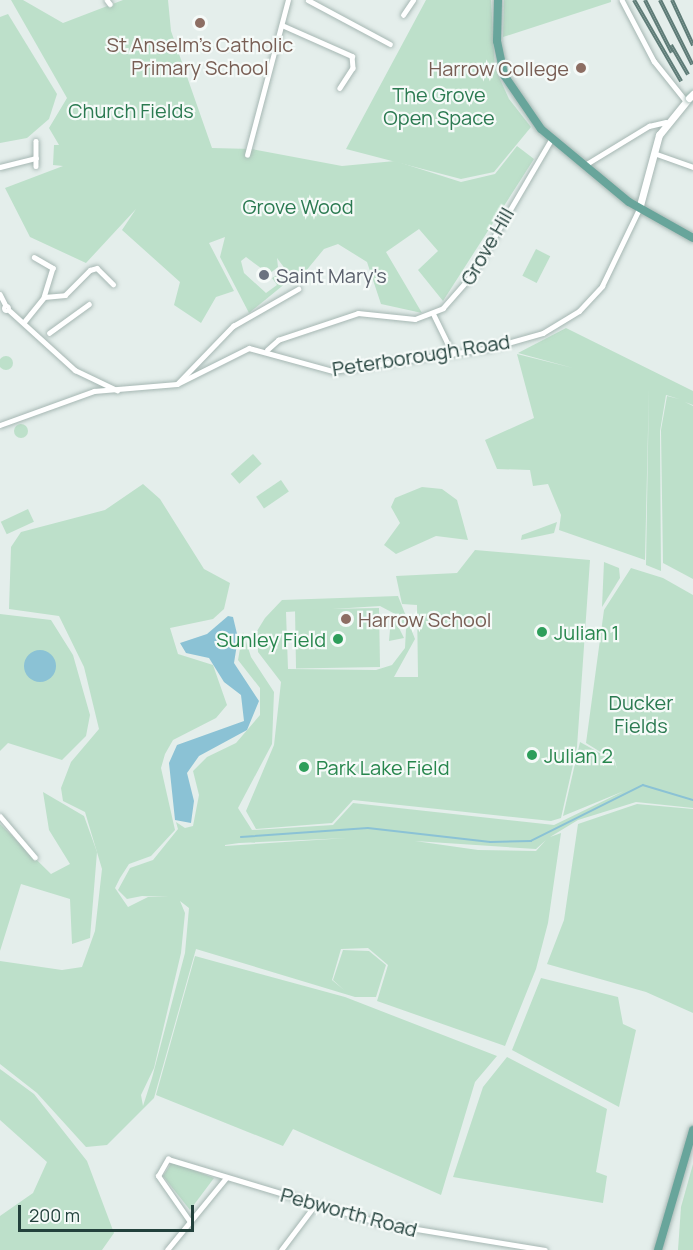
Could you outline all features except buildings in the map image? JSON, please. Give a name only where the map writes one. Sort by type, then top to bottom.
[{"type":"main road","points":[[498,0],[497,41],[506,82],[551,140],[639,209],[693,238]]},
{"type":"main road","name":"Peterborough Road","points":[[639,209],[654,153],[666,122],[690,98]]},
{"type":"main road","points":[[658,1250],[693,1131]]},
{"type":"street","points":[[247,155],[288,0]]},
{"type":"street","points":[[308,0],[390,44]]},
{"type":"street","points":[[403,15],[413,0]]},
{"type":"street","points":[[622,0],[668,82],[690,98]]},
{"type":"street","points":[[282,25],[352,56],[354,64],[340,88]]},
{"type":"street","points":[[583,166],[649,126],[666,122]]},
{"type":"street","name":"Grove Hill","points":[[434,315],[472,275],[551,140]]},
{"type":"street","points":[[36,141],[36,166]]},
{"type":"street","points":[[654,153],[693,167]]},
{"type":"street","points":[[0,167],[36,158]]},
{"type":"street","name":"Peterborough Road","points":[[267,351],[304,366],[333,371],[453,354],[543,333],[579,311],[610,273],[639,209]]},
{"type":"street","points":[[24,322],[44,297],[53,268],[34,257]]},
{"type":"street","points":[[44,297],[65,295],[94,268],[113,284]]},
{"type":"street","points":[[177,384],[233,326],[298,289]]},
{"type":"street","points":[[0,294],[5,309],[46,336],[82,375],[117,390]]},
{"type":"street","points":[[46,336],[89,304]]},
{"type":"street","points":[[0,425],[72,397],[177,384],[242,350],[267,351],[278,340],[358,313],[415,319],[434,315],[453,354]]},
{"type":"street","points":[[0,816],[35,857]]},
{"type":"street","name":"Pebworth Road","points":[[190,1222],[158,1176],[168,1159],[315,1205],[441,1235],[542,1250]]},
{"type":"street","points":[[167,1250],[225,1178]]},
{"type":"street","points":[[281,1250],[315,1205]]},
{"type":"green space","points":[[11,0],[23,0],[63,23],[123,0],[168,0],[171,31],[212,148],[252,149],[342,166],[395,161],[461,182],[495,174],[517,146],[534,159],[443,301],[418,270],[438,251],[419,229],[386,252],[422,313],[381,304],[367,262],[338,244],[324,249],[296,283],[292,278],[249,313],[220,257],[225,237],[209,243],[234,291],[216,297],[201,323],[174,305],[180,282],[122,230],[136,209],[86,263],[30,237],[5,188],[63,166],[53,165],[54,145],[59,145],[49,128],[67,98]],"holes":[[[246,257],[269,274],[278,267],[277,258],[286,270],[272,278],[277,285],[266,293],[244,273],[241,261]]]},
{"type":"green space","name":"The Grove Open Space","points":[[426,0],[491,0],[495,68],[509,99],[531,127],[494,172],[461,179],[346,149]]},
{"type":"green space","points":[[504,0],[611,0],[611,2],[503,37]]},
{"type":"green space","points":[[8,14],[57,94],[49,119],[27,138],[0,143],[0,17]]},
{"type":"green space","points":[[536,249],[550,256],[537,283],[522,276]]},
{"type":"green space","points":[[566,328],[693,391],[693,405],[685,402],[693,406],[693,579],[663,563],[661,430],[667,396],[679,399],[666,395],[660,431],[661,571],[646,565],[649,387],[645,560],[559,530],[561,515],[548,484],[533,486],[530,470],[497,469],[485,440],[534,418],[517,354],[573,368],[518,353]]},
{"type":"green space","points":[[6,356],[11,358],[13,363],[11,368],[6,370],[1,368],[-1,363],[1,358]]},
{"type":"green space","points":[[21,424],[26,426],[28,431],[26,436],[21,438],[16,436],[14,431],[16,426]]},
{"type":"green space","points":[[253,454],[262,464],[239,484],[231,474]]},
{"type":"green space","points":[[281,480],[289,492],[264,508],[256,497]]},
{"type":"green space","name":"Ducker Fields","points":[[143,484],[160,499],[204,569],[230,583],[224,609],[213,619],[170,628],[178,654],[213,665],[227,705],[216,718],[173,740],[165,754],[161,768],[175,830],[151,856],[129,864],[120,878],[115,888],[128,907],[148,897],[169,897],[142,896],[127,899],[118,890],[130,868],[153,860],[178,829],[176,822],[185,828],[193,826],[199,795],[193,771],[207,757],[236,743],[260,715],[260,688],[238,660],[243,632],[251,657],[274,692],[272,744],[238,808],[252,830],[333,825],[353,803],[554,825],[624,791],[563,816],[580,742],[614,761],[617,769],[615,761],[586,743],[604,610],[631,568],[663,578],[693,595],[693,808],[636,802],[578,820],[550,837],[561,833],[548,923],[536,969],[505,1046],[377,1001],[388,965],[368,948],[341,949],[332,980],[344,990],[333,980],[343,950],[369,951],[386,965],[376,997],[355,997],[196,949],[154,1098],[107,1145],[86,1147],[37,1093],[0,1064],[0,961],[62,970],[82,967],[95,931],[102,869],[85,812],[63,801],[61,788],[71,762],[99,729],[84,667],[59,616],[9,609],[11,547],[21,532],[105,510]],"holes":[[[347,838],[225,846],[239,843]],[[546,840],[536,851],[478,850],[415,841],[536,849]],[[180,901],[189,908],[185,953],[152,1078],[143,1106],[141,1095],[154,1068],[181,953],[185,913]]]},
{"type":"green space","points":[[422,487],[442,489],[457,500],[468,540],[436,536],[396,554],[384,545],[400,523],[391,507],[395,498]]},
{"type":"green space","points":[[28,509],[34,522],[7,534],[1,522]]},
{"type":"green space","points":[[557,522],[554,533],[521,540],[522,535]]},
{"type":"green space","points":[[475,550],[590,560],[577,747],[561,818],[551,821],[353,800],[332,823],[256,829],[246,811],[274,745],[281,682],[258,652],[257,631],[265,618],[282,600],[398,596],[415,639],[394,677],[418,677],[417,605],[402,604],[396,576],[457,573]],"holes":[[[380,606],[397,615],[406,629],[405,648],[392,665],[376,670],[288,669],[286,612]]]},
{"type":"green space","points":[[604,562],[619,568],[620,578],[602,607]]},
{"type":"green space","name":"Sunley Field","points":[[379,608],[380,667],[296,668],[295,609]]},
{"type":"green space","points":[[0,614],[51,620],[73,655],[90,715],[86,736],[62,760],[8,743],[0,751]]},
{"type":"green space","points":[[393,616],[404,638],[389,641],[391,618]]},
{"type":"green space","points":[[43,792],[84,816],[97,852],[90,938],[72,944],[70,899],[21,884],[0,951],[0,824],[51,874],[70,864],[49,830]]},
{"type":"green space","points":[[637,804],[693,809],[693,1013],[646,992],[547,964],[564,920],[578,824]]},
{"type":"green space","points":[[195,956],[345,997],[497,1056],[475,1082],[441,1195],[293,1129],[283,1146],[156,1095]]},
{"type":"green space","points":[[541,978],[618,997],[623,1024],[636,1030],[619,1107],[512,1050]]},
{"type":"green space","points":[[507,1057],[607,1109],[596,1172],[607,1176],[603,1203],[453,1177],[483,1087]]},
{"type":"green space","points":[[0,1069],[34,1094],[87,1161],[114,1233],[102,1250],[0,1250],[0,1216],[33,1193],[47,1162],[0,1120]]},
{"type":"green space","points":[[172,1162],[214,1178],[190,1210],[163,1176]]},
{"type":"green space","points":[[693,1164],[693,1250],[678,1250],[681,1207]]},
{"type":"water","points":[[228,616],[233,617],[238,638],[234,663],[259,701],[247,730],[199,756],[187,773],[194,801],[191,823],[175,820],[169,763],[177,745],[244,721],[241,695],[224,682],[209,658],[186,653],[180,643],[207,634]]},
{"type":"water","points":[[40,650],[51,655],[56,666],[51,677],[40,682],[29,677],[24,666],[29,655]]},
{"type":"waterway","points":[[241,837],[368,828],[490,842],[531,841],[643,785],[693,800]]},
{"type":"railway","points":[[634,0],[681,81]]},
{"type":"railway","points":[[645,0],[672,53]]},
{"type":"railway","points":[[660,0],[692,64]]},
{"type":"railway","points":[[672,0],[693,45]]},
{"type":"railway","points":[[671,45],[688,74]]},
{"type":"place","name":"St Anselm's Catholic Primary School","points":[[200,23]]},
{"type":"place","name":"Harrow College","points":[[581,68]]},
{"type":"place","name":"Saint Mary's","points":[[264,275]]},
{"type":"place","name":"Harrow School","points":[[346,619]]},
{"type":"place","name":"Julian 1","points":[[542,632]]},
{"type":"place","name":"Sunley Field","points":[[338,639]]},
{"type":"place","name":"Julian 2","points":[[532,755]]},
{"type":"place","name":"Park Lake Field","points":[[304,767]]},
{"type":"park label","name":"Church Fields","points":[[131,110]]},
{"type":"park label","name":"Grove Wood","points":[[298,206]]}]
